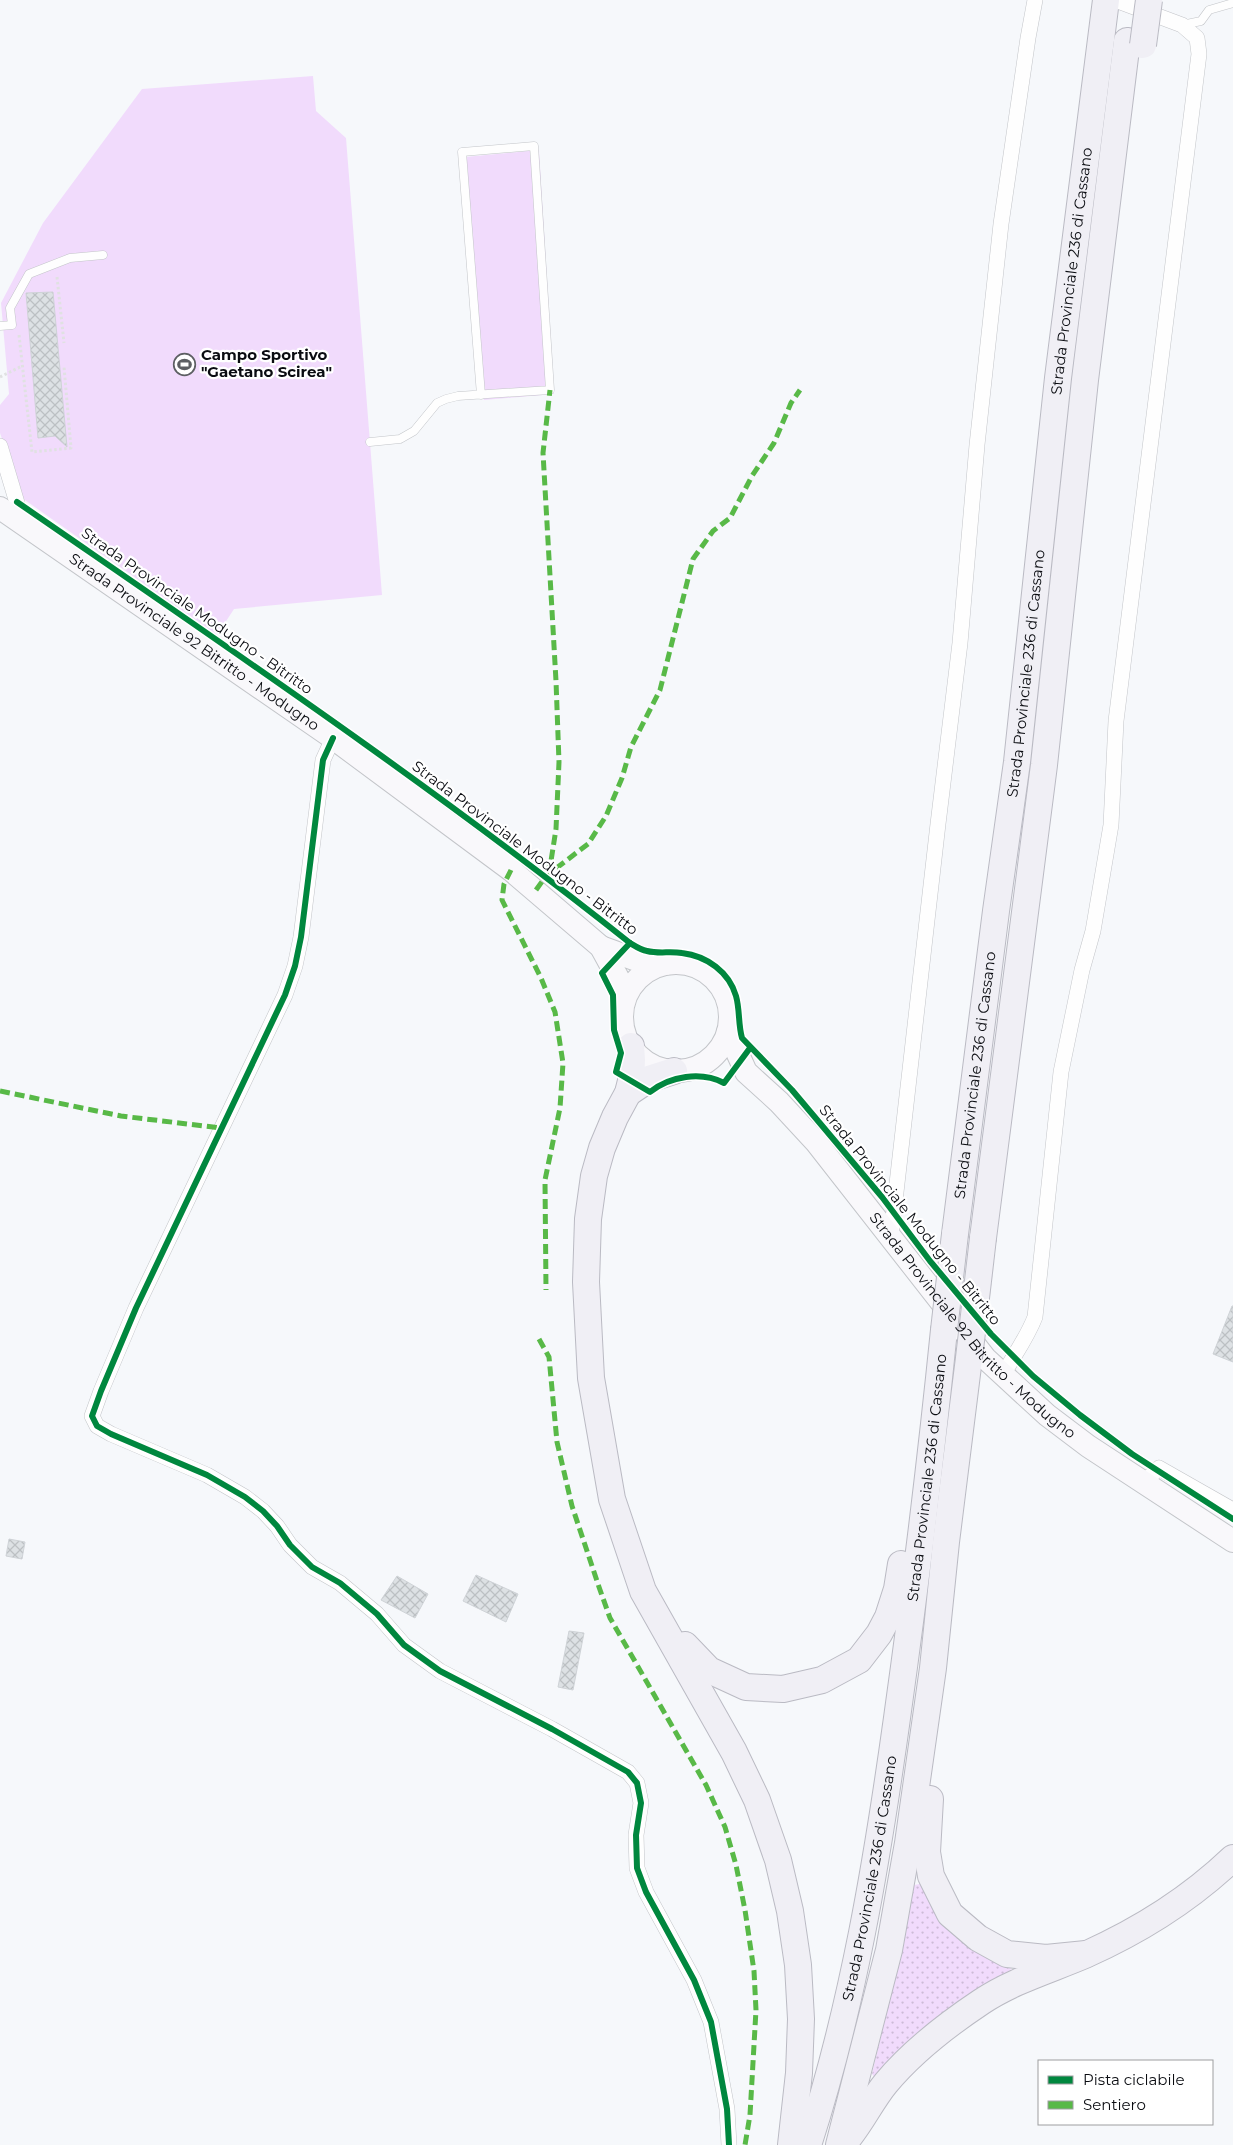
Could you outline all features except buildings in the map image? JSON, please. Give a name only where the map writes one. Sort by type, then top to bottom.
[{"type":"highway","name":"Strada Provinciale 236 di Cassano","points":[[808,2145],[835,2050],[861,1944],[880,1839],[906,1654],[996,911],[1017,762],[1058,378],[1106,0]]},
{"type":"highway","points":[[1132,0],[1135,43]]},
{"type":"highway","points":[[1135,43],[1149,0]]},
{"type":"highway","name":"Strada Provinciale 236 di Cassano","points":[[839,2145],[888,1950],[908,1843],[933,1668],[946,1542],[983,1238],[1044,765],[1085,380],[1107,204],[1132,117],[1135,43]]},
{"type":"highway","points":[[631,1046],[632,1074],[628,1093],[602,1148],[594,1176],[588,1219],[586,1282],[591,1378],[612,1499],[643,1591],[734,1752],[757,1800],[778,1860],[790,1911],[798,1965],[801,2019],[799,2073],[791,2145]]},
{"type":"highway","points":[[628,1093],[649,1079],[674,1071]]},
{"type":"highway","points":[[643,1591],[682,1641],[709,1670],[746,1688],[783,1689],[822,1680],[859,1660],[879,1634],[888,1617],[897,1589],[916,1442],[944,1330]]},
{"type":"highway","points":[[946,1542],[946,1654],[931,1774],[927,1852],[932,1876],[950,1914],[978,1938],[1008,1954],[1046,1958],[1086,1954]]},
{"type":"highway","points":[[843,2145],[886,2083],[946,2026],[983,2001],[1022,1981],[1086,1954],[1160,1916],[1213,1877],[1233,1858]]},
{"type":"main road","name":"Strada Provinciale 92 Bitritto - Modugno","points":[[0,508],[333,738],[511,870],[601,947]]},
{"type":"main road","points":[[601,947],[642,962],[684,963],[702,969],[716,980],[726,996],[730,1014],[728,1032],[722,1046],[712,1057],[699,1066]]},
{"type":"main road","points":[[601,947],[626,997]]},
{"type":"main road","points":[[666,964],[649,970],[635,982],[626,997],[622,1014],[624,1031],[631,1046],[642,1059],[657,1068],[674,1071],[699,1066],[722,1066],[746,1072]]},
{"type":"main road","points":[[728,1032],[746,1072]]},
{"type":"main road","name":"Strada Provinciale 92 Bitritto - Modugno","points":[[746,1072],[779,1102],[816,1142],[986,1358],[1003,1375],[1047,1415],[1088,1446],[1233,1540]]},
{"type":"street","points":[[891,1236],[960,642],[977,445],[1000,234],[1035,0]]},
{"type":"street","points":[[1003,1375],[1016,1352],[1027,1338],[1036,1317],[1061,1072],[1082,970],[1093,931],[1111,825],[1116,721],[1199,54],[1197,38],[1182,25],[1114,0]]},
{"type":"street","points":[[0,446],[23,523]]},
{"type":"street","points":[[333,738],[323,760],[301,937],[295,966],[285,995],[136,1308],[92,1416],[98,1426],[111,1434],[207,1474],[246,1496],[277,1526],[290,1545],[312,1567],[340,1584],[377,1614],[404,1645],[440,1671],[552,1729],[628,1772],[637,1783],[641,1803],[636,1834],[637,1868],[646,1892],[694,1980],[710,2022],[727,2110],[728,2145]]},
{"type":"street","points":[[1144,1482],[1159,1468],[1233,1510]]},
{"type":"lane","points":[[1182,25],[1201,21],[1209,10],[1233,3]]},
{"type":"lane","points":[[370,442],[400,439],[414,431],[437,404],[446,399],[550,390],[534,146],[462,152],[481,395]]},
{"type":"lane","points":[[0,326],[12,325],[10,308],[29,274],[70,258],[103,256]]},
{"type":"path","points":[[50,277],[57,276],[64,343]]},
{"type":"path","points":[[18,328],[32,452],[71,448],[64,367]]},
{"type":"path","points":[[0,377],[22,366]]},
{"type":"shaded area","name":"Campo Sportivo \"Gaetano Scirea\"","points":[[313,76],[316,111],[346,138],[382,595],[234,609],[217,635],[22,498],[0,433],[0,405],[9,394],[1,303],[43,223],[142,89]]},
{"type":"shaded area","points":[[539,150],[554,394],[484,400],[481,395],[465,157]]},
{"type":"shaded area","points":[[920,1884],[1010,1965],[1011,1971],[1008,1977],[875,2078],[872,2074],[894,1980],[912,1889],[914,1885]]},
{"type":"marked path","points":[[547,874],[556,829],[559,762],[543,453],[550,390]]},
{"type":"marked path","points":[[536,890],[546,876],[588,844],[606,816],[622,778],[631,747],[660,690],[693,559],[713,531],[730,518],[752,476],[774,443],[791,403],[800,390]]},
{"type":"marked path","points":[[511,870],[504,884],[502,900],[541,978],[555,1012],[563,1063],[560,1108],[545,1180],[546,1290]]},
{"type":"marked path","points":[[0,1091],[121,1116],[221,1128]]},
{"type":"marked path","points":[[539,1339],[549,1357],[557,1442],[572,1506],[610,1618],[706,1785],[725,1827],[736,1865],[754,1971],[756,2010],[750,2115],[745,2145]]},
{"type":"cycle path","name":"Strada Provinciale Modugno - Bitritto","points":[[17,502],[404,772],[556,885],[630,943],[651,952],[678,952],[691,955],[716,967],[733,987],[738,1006],[742,1038],[792,1090],[882,1197],[930,1261],[991,1334],[1033,1376],[1080,1415],[1132,1454],[1233,1519]]},
{"type":"cycle path","points":[[333,738],[323,760],[301,937],[295,966],[285,995],[136,1308],[92,1416],[97,1426],[111,1434],[207,1475],[245,1497],[263,1511],[277,1526],[290,1545],[312,1567],[340,1583],[377,1614],[404,1645],[440,1671],[552,1729],[628,1772],[637,1783],[641,1803],[636,1835],[637,1868],[646,1892],[694,1980],[711,2022],[727,2109],[729,2145]]},
{"type":"cycle path","name":"Strada Provinciale Modugno - Bitritto","points":[[630,943],[602,973],[613,995],[614,1030],[621,1053],[616,1072],[650,1092],[667,1082],[686,1077],[706,1077],[724,1083],[750,1048]]},
{"type":"place","name":"Campo Sportivo \"Gaetano Scirea\"","points":[[185,364]]}]
